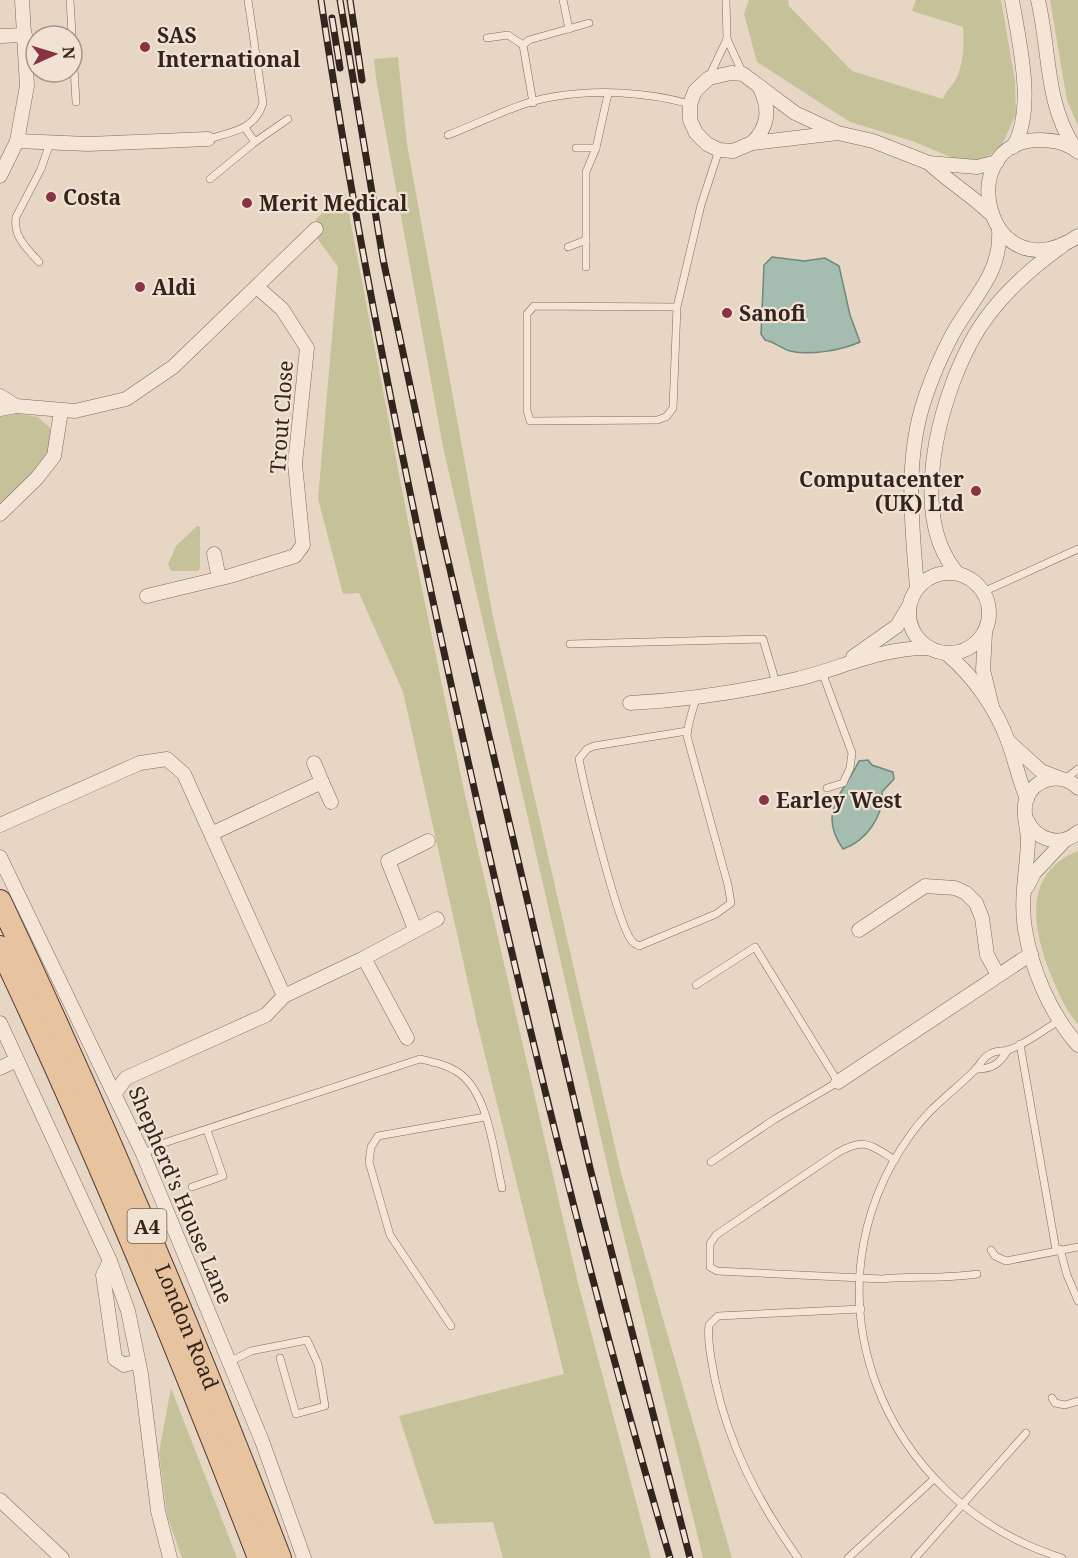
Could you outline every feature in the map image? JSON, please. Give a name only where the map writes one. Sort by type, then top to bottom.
[{"type":"main road","name":"London Road","points":[[0,901],[88,1089],[159,1254],[280,1558]]},
{"type":"main road","name":"London Road","points":[[0,947],[114,1199],[259,1558]]},
{"type":"street","points":[[22,0],[24,24]]},
{"type":"street","points":[[990,213],[988,182],[997,162],[1013,147],[1020,135],[1025,108],[1012,0]]},
{"type":"street","points":[[1038,0],[1045,28],[1054,105],[1064,131],[1077,151]]},
{"type":"street","points":[[0,36],[24,35]]},
{"type":"street","points":[[838,133],[752,143],[733,151],[719,150],[707,144],[696,133],[690,120],[690,104],[695,91],[709,78],[731,73],[743,75],[795,113],[838,133],[873,141],[929,163],[977,167],[997,162]]},
{"type":"street","points":[[0,176],[17,141],[27,84]]},
{"type":"street","points":[[752,143],[761,134],[768,117],[767,103],[759,86]]},
{"type":"street","points":[[17,141],[50,143],[208,139]]},
{"type":"street","points":[[1013,147],[1029,140],[1056,140],[1077,151]]},
{"type":"street","points":[[929,163],[947,180],[967,191],[990,213],[999,229],[1012,241],[1029,248],[1043,250],[1062,246]]},
{"type":"street","points":[[0,409],[16,406],[61,411],[89,409],[126,399],[173,367],[258,288],[316,229]]},
{"type":"street","points":[[917,588],[910,498],[913,446],[925,397],[952,334],[997,261],[999,229]]},
{"type":"street","points":[[992,707],[983,670],[985,630],[989,616],[983,592],[971,579],[957,573],[950,564],[938,536],[932,494],[934,450],[946,403],[972,341],[992,313],[1032,267],[1062,246],[1077,239]]},
{"type":"street","name":"Trout Close","points":[[147,596],[295,556],[303,545],[295,464],[307,348],[282,309],[258,288]]},
{"type":"street","points":[[0,396],[16,406]]},
{"type":"street","points":[[0,514],[37,478],[54,456],[61,411]]},
{"type":"street","points":[[213,554],[219,578]]},
{"type":"street","points":[[825,671],[863,652],[897,626],[917,588],[932,576],[957,573]]},
{"type":"street","points":[[909,606],[912,629],[919,640],[930,648],[947,654],[963,668],[992,707],[1008,741],[1027,799],[1025,891],[1022,910],[1031,954],[1046,995],[1059,1021],[1078,1045]]},
{"type":"street","points":[[947,654],[970,647],[985,630]]},
{"type":"street","points":[[630,703],[696,699],[825,671],[885,651],[930,648]]},
{"type":"street","points":[[1008,741],[1041,771],[1078,788]]},
{"type":"street","points":[[0,825],[140,763],[167,759],[184,774],[213,833],[284,996]]},
{"type":"street","points":[[314,763],[331,802]]},
{"type":"street","points":[[1027,799],[1040,783],[1061,779]]},
{"type":"street","points":[[213,833],[322,782]]},
{"type":"street","points":[[1026,818],[1031,828],[1039,836],[1052,841],[1074,836]]},
{"type":"street","points":[[1025,891],[1034,873],[1074,836]]},
{"type":"street","points":[[416,928],[388,861],[429,841]]},
{"type":"street","name":"Shepherd's House Lane","points":[[0,857],[143,1154],[262,1441],[304,1558]]},
{"type":"street","points":[[859,930],[925,886],[955,888],[966,893],[976,903],[982,918],[987,955],[998,975]]},
{"type":"street","points":[[115,1093],[126,1078],[266,1015],[284,996],[364,958],[416,928],[437,919]]},
{"type":"street","points":[[838,1082],[1031,954]]},
{"type":"street","points":[[364,958],[406,1038]]},
{"type":"street","points":[[0,1023],[110,1261],[128,1311],[138,1361],[153,1483],[170,1558]]},
{"type":"street","points":[[0,1068],[17,1060]]},
{"type":"street","points":[[110,1261],[103,1275],[115,1359],[124,1365],[138,1361]]},
{"type":"street","points":[[0,1500],[62,1558]]},
{"type":"lane","points":[[70,0],[76,102]]},
{"type":"lane","points":[[208,139],[245,128],[260,112],[263,103],[248,0]]},
{"type":"lane","points":[[563,0],[569,29]]},
{"type":"lane","points":[[726,0],[728,39],[743,75]]},
{"type":"lane","points":[[524,45],[530,40],[589,23]]},
{"type":"lane","points":[[487,38],[508,35],[524,45],[533,103]]},
{"type":"lane","points":[[709,78],[728,39]]},
{"type":"lane","points":[[586,267],[586,172],[596,148],[608,94]]},
{"type":"lane","points":[[448,135],[552,97],[608,94],[667,98],[690,104]]},
{"type":"lane","points":[[210,179],[255,142],[288,119]]},
{"type":"lane","points":[[245,128],[255,142]]},
{"type":"lane","points":[[39,262],[23,244],[15,225],[50,143]]},
{"type":"lane","points":[[576,148],[596,148]]},
{"type":"lane","points":[[677,307],[534,306],[527,314],[527,410],[530,421],[648,420],[666,417],[673,408],[677,307],[701,205],[719,150]]},
{"type":"lane","points":[[568,248],[586,240]]},
{"type":"lane","points":[[983,592],[1078,549]]},
{"type":"lane","points":[[570,645],[763,639],[776,683]]},
{"type":"lane","points":[[825,671],[852,753],[850,768],[843,783],[827,788]]},
{"type":"lane","points":[[687,731],[594,746],[587,749],[579,759],[618,905],[628,935],[632,942],[639,946],[716,914],[731,903],[687,731],[696,699]]},
{"type":"lane","points":[[1061,779],[1078,769]]},
{"type":"lane","points":[[696,985],[755,947],[838,1082],[775,1119],[711,1162]]},
{"type":"lane","points":[[1059,1021],[1008,1050],[993,1052],[982,1059],[976,1069],[927,1114],[895,1160],[870,1219],[861,1278],[861,1309],[869,1357],[882,1401],[904,1442],[934,1479],[961,1505],[1009,1537],[1062,1558]]},
{"type":"lane","points":[[1020,1044],[1058,1250],[1078,1301]]},
{"type":"lane","points":[[976,1069],[989,1069],[1000,1062],[1008,1050]]},
{"type":"lane","points":[[143,1154],[164,1143],[420,1059],[441,1064],[460,1073],[480,1096],[502,1188]]},
{"type":"lane","points":[[451,1326],[390,1235],[372,1177],[369,1162],[371,1147],[378,1136],[485,1117]]},
{"type":"lane","points":[[192,1187],[223,1176],[207,1130]]},
{"type":"lane","points":[[895,1160],[866,1143],[855,1144],[837,1153],[716,1235],[710,1245],[711,1269],[861,1278],[949,1278],[977,1274]]},
{"type":"lane","points":[[990,1250],[1000,1260],[1006,1261],[1078,1247]]},
{"type":"lane","points":[[798,1558],[758,1497],[737,1452],[719,1396],[712,1362],[709,1325],[718,1316],[861,1309]]},
{"type":"lane","points":[[229,1362],[251,1351],[307,1340],[318,1365],[325,1406],[296,1414],[280,1358]]},
{"type":"lane","points":[[1052,1398],[1055,1403],[1065,1406],[1078,1401]]},
{"type":"lane","points":[[915,1558],[1026,1433]]},
{"type":"lane","points":[[848,1558],[934,1479]]},
{"type":"shaded area","points":[[749,0],[788,0],[789,6],[852,71],[943,99],[956,79],[961,66],[963,27],[912,11],[916,0],[1001,0],[1015,81],[1016,114],[1001,147],[979,163],[963,162],[912,141],[850,122],[757,62],[744,14]]},
{"type":"shaded area","points":[[1050,0],[1078,0],[1078,126],[1067,100]]},
{"type":"shaded area","points":[[398,57],[407,144],[493,617],[621,1173],[732,1558],[703,1558],[618,1212],[443,447],[376,79],[374,59]]},
{"type":"shaded area","points":[[345,193],[410,531],[463,786],[577,1279],[651,1558],[503,1558],[493,1522],[434,1524],[399,1416],[564,1374],[477,1023],[403,692],[359,593],[343,594],[318,499],[338,267],[317,238],[316,219]]},
{"type":"shaded area","points":[[772,257],[804,261],[825,258],[839,266],[850,315],[860,342],[835,350],[807,353],[790,351],[765,340],[761,334],[764,265]]},
{"type":"shaded area","points":[[7,412],[38,417],[50,428],[49,450],[28,479],[0,505],[0,414]]},
{"type":"shaded area","points":[[197,526],[200,527],[200,568],[198,571],[171,571],[168,564],[176,546]]},
{"type":"shaded area","points":[[868,760],[872,765],[893,772],[894,779],[882,792],[880,810],[872,826],[859,840],[843,849],[832,824],[832,814],[840,794],[859,761]]},
{"type":"shaded area","points":[[1078,851],[1078,1024],[1064,1003],[1046,962],[1037,925],[1036,907],[1039,890],[1047,875],[1059,861]]},
{"type":"shaded area","points":[[171,1388],[237,1558],[182,1558],[167,1515],[159,1452]]},
{"type":"railway","points":[[321,0],[350,182],[384,364],[460,725],[508,935],[584,1247],[670,1558]]},
{"type":"railway","points":[[340,0],[383,259],[442,535],[590,1168],[690,1558]]},
{"type":"railway","points":[[350,0],[362,80]]},
{"type":"railway","points":[[332,18],[340,68]]},
{"type":"place","name":"SAS International","points":[[145,47]]},
{"type":"place","name":"Costa","points":[[51,197]]},
{"type":"place","name":"Merit Medical","points":[[247,203]]},
{"type":"place","name":"Aldi","points":[[140,287]]},
{"type":"place","name":"Sanofi","points":[[727,313]]},
{"type":"place","name":"Computacenter (UK) Ltd","points":[[976,491]]},
{"type":"place","name":"Earley West","points":[[764,800]]}]
